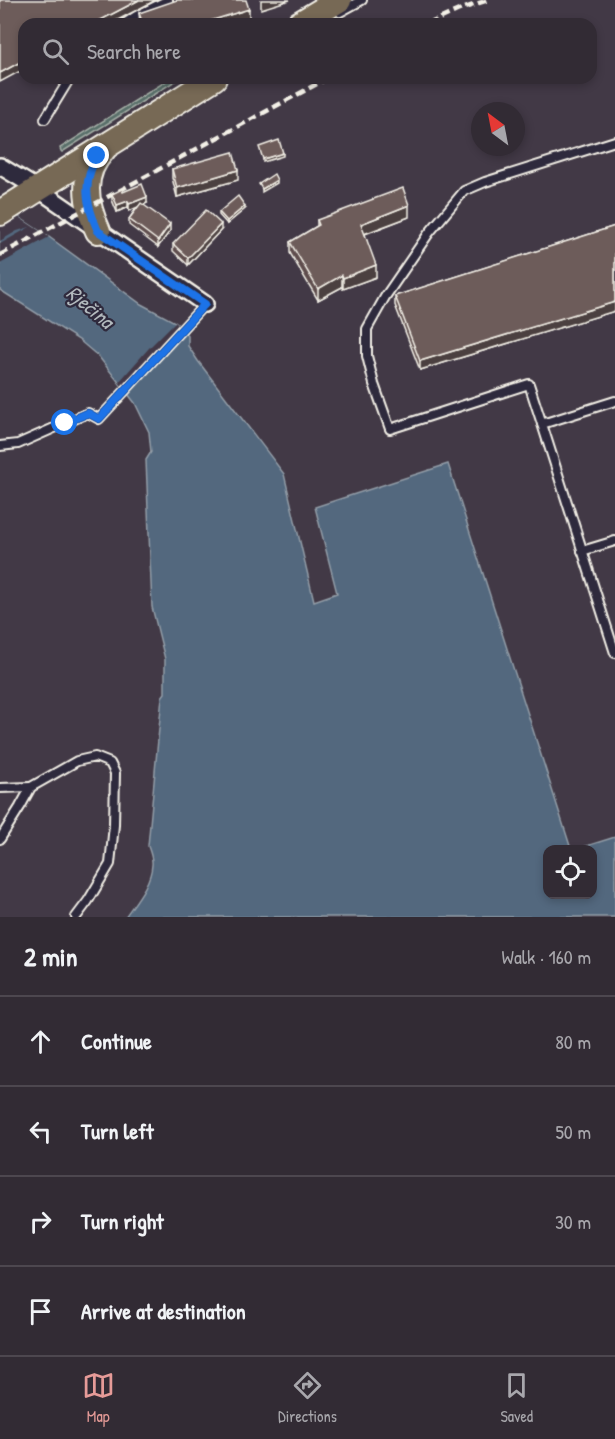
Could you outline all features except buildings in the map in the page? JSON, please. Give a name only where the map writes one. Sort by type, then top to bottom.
[{"type":"main road","points":[[3,211],[205,84]]},
{"type":"main road","points":[[98,231],[87,200],[88,180],[97,156],[108,145]]},
{"type":"street","points":[[0,166],[38,189],[205,304]]},
{"type":"lane","points":[[133,18],[168,0]]},
{"type":"lane","points":[[323,15],[362,0]]},
{"type":"lane","points":[[45,119],[66,84]]},
{"type":"lane","points":[[615,141],[484,182],[464,191],[429,233],[385,297],[367,329],[367,356],[390,429],[530,384],[582,551],[612,635],[615,653]]},
{"type":"lane","points":[[0,446],[18,444],[88,413],[99,419],[205,304]]},
{"type":"lane","points":[[542,424],[615,401]]},
{"type":"lane","points":[[582,551],[615,541]]},
{"type":"lane","points":[[0,788],[31,787],[77,761],[95,757],[110,763],[115,773],[114,825],[110,864],[76,917]]},
{"type":"lane","points":[[0,839],[31,787]]},
{"type":"green space","points":[[161,84],[170,84],[62,152],[60,148]]},
{"type":"water","name":"Rječina","points":[[0,205],[49,237],[141,304],[175,322],[186,332],[188,346],[198,361],[284,474],[314,601],[337,593],[315,507],[448,464],[570,845],[543,845],[543,899],[597,899],[597,845],[590,845],[615,837],[615,917],[125,917],[142,893],[151,872],[152,860],[148,846],[162,697],[165,693],[165,659],[152,607],[146,460],[151,452],[149,432],[135,403],[99,357],[79,340],[0,290]]},
{"type":"pier","points":[[0,205],[49,237],[0,264],[0,244],[30,227],[17,231],[0,241]]},
{"type":"pier","points":[[175,322],[186,332],[128,394],[119,382]]},
{"type":"railway","points":[[441,18],[488,0]]},
{"type":"railway","points":[[0,255],[317,84]]},
{"type":"route","points":[[65,423],[88,413],[99,419],[205,304],[98,231],[87,200],[88,180],[97,156]]}]
